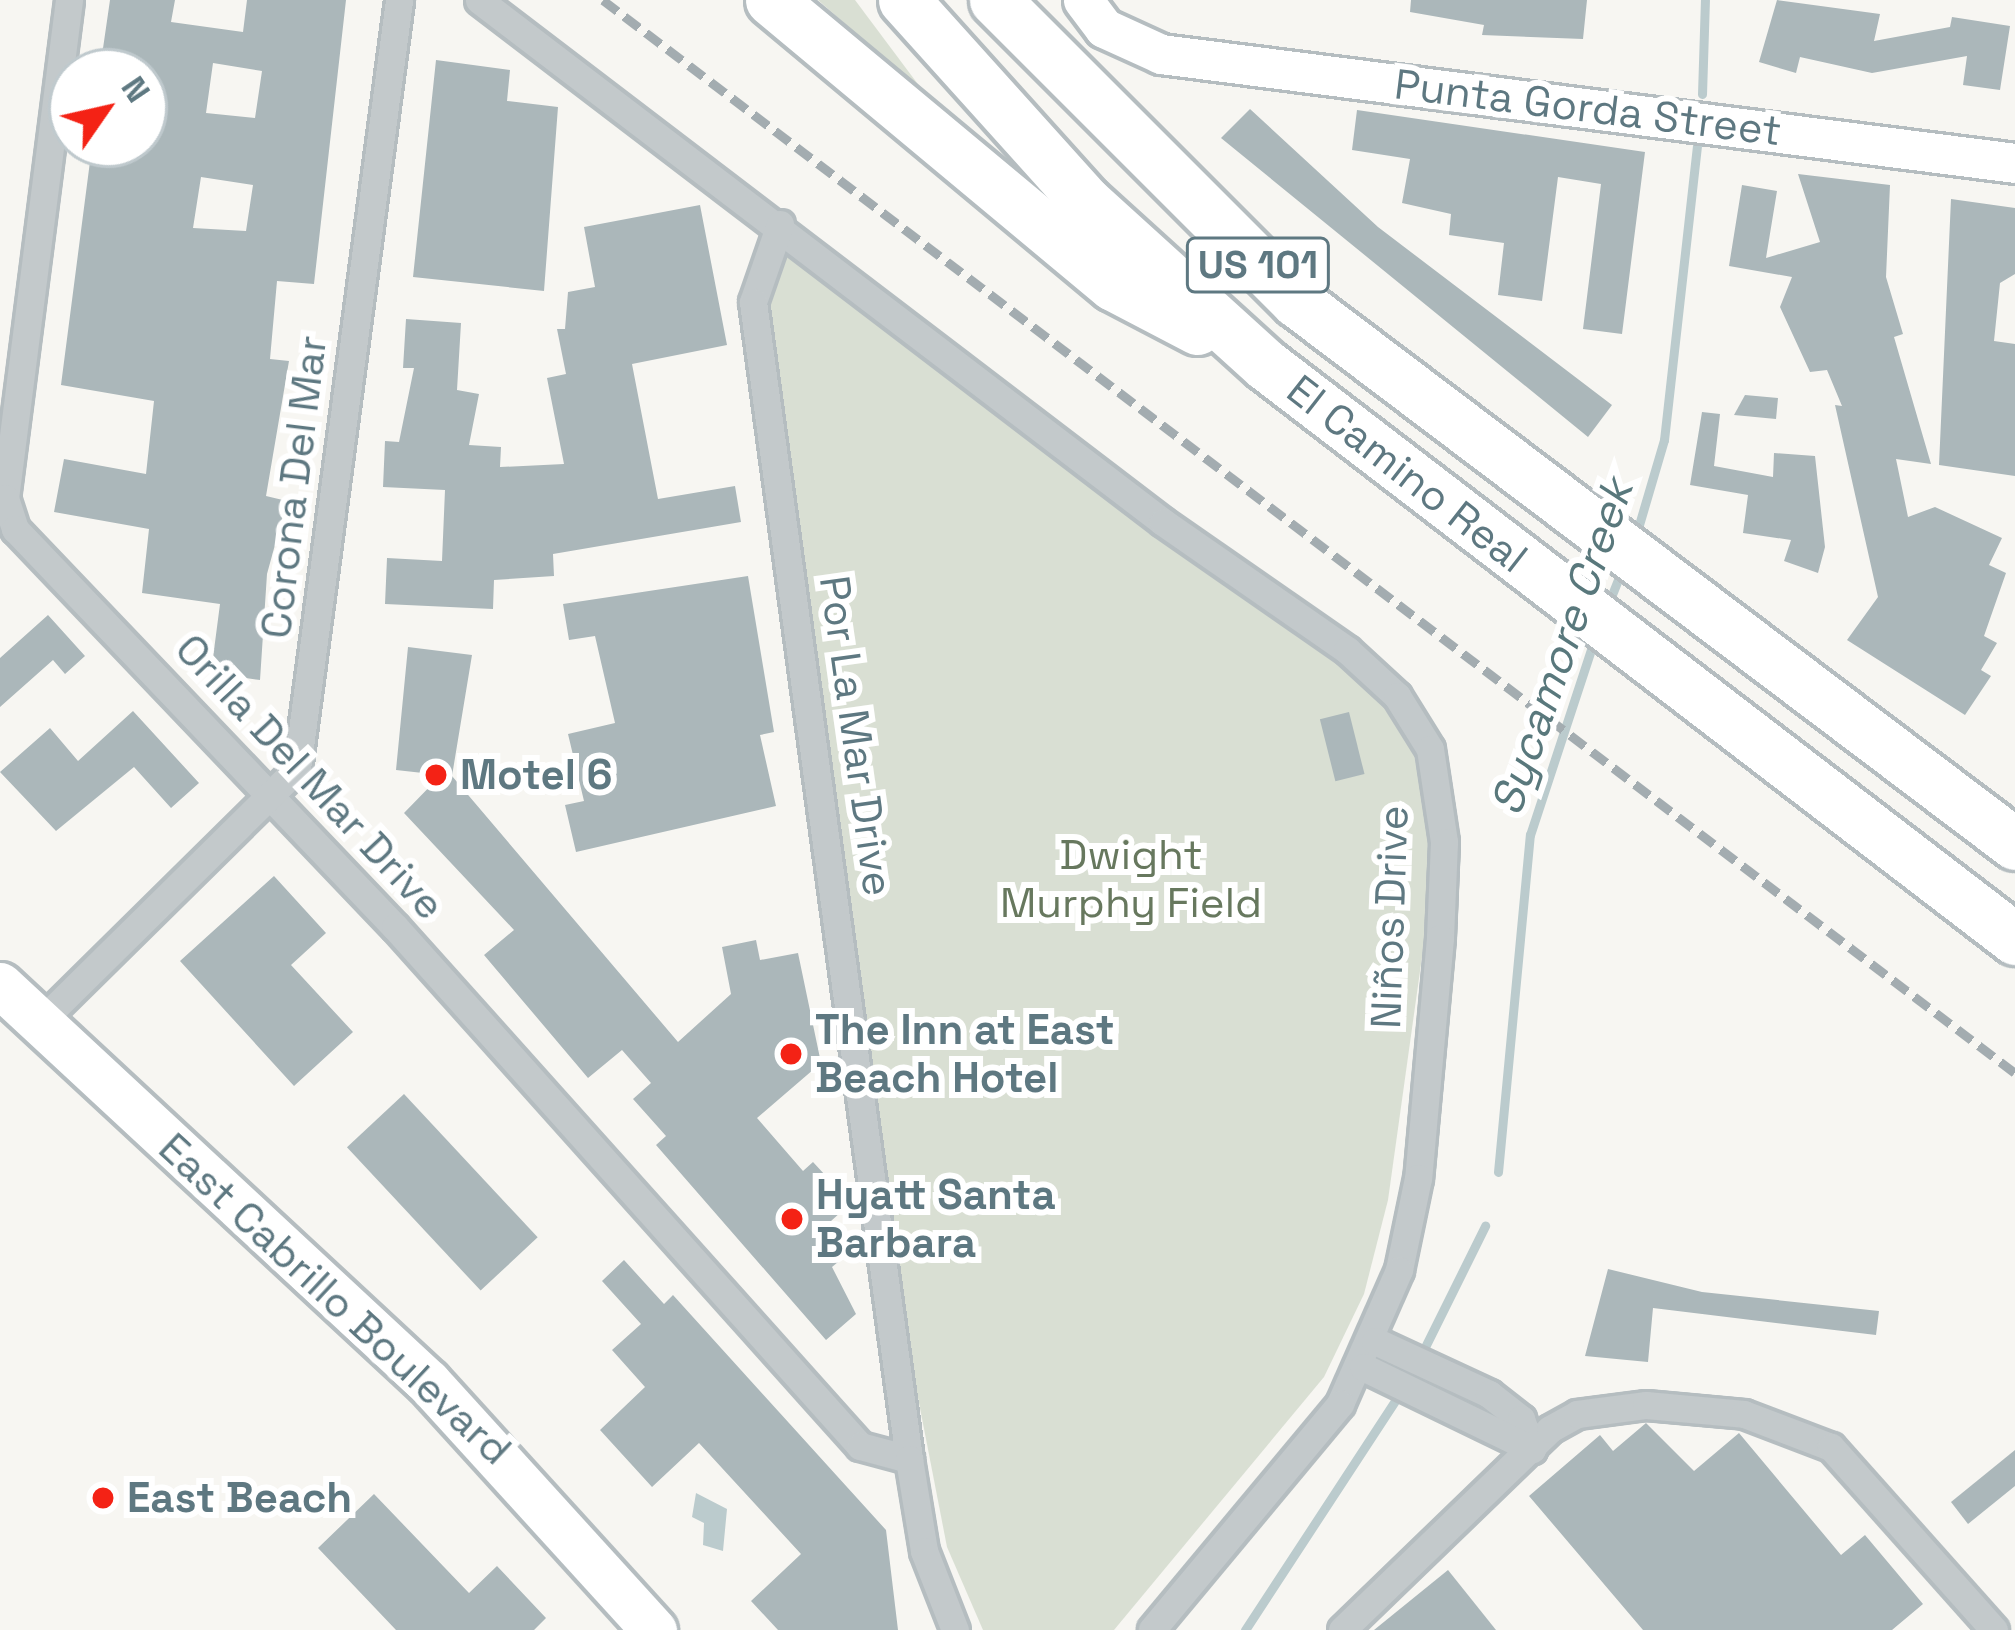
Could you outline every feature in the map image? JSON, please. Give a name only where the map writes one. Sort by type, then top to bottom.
[{"type":"highway","points":[[771,0],[1113,285],[1267,365]]},
{"type":"highway","name":"El Camino Real","points":[[904,0],[1086,202],[1267,365],[2015,939]]},
{"type":"highway","name":"El Camino Real","points":[[995,0],[1296,301],[1556,490],[2015,844]]},
{"type":"main road","name":"East Cabrillo Boulevard","points":[[0,985],[428,1382],[654,1630]]},
{"type":"street","name":"Orilla Del Mar Drive","points":[[69,0],[6,514],[273,798],[860,1446],[909,1460]]},
{"type":"street","name":"Corona Del Mar","points":[[40,1022],[273,798],[301,755],[399,0]]},
{"type":"street","points":[[479,0],[780,224]]},
{"type":"street","name":"Punta Gorda Street","points":[[1083,0],[1104,28],[1161,54],[2015,163]]},
{"type":"street","name":"Niños Drive","points":[[780,224],[1163,522],[1328,635],[1418,721],[1444,842],[1440,938],[1418,1178],[1369,1354],[1152,1630]]},
{"type":"street","name":"Por La Mar Drive","points":[[780,224],[753,302],[909,1460],[925,1551],[955,1630]]},
{"type":"street","points":[[1369,1354],[1489,1394],[1520,1419],[1532,1449]]},
{"type":"street","points":[[1342,1630],[1532,1449],[1577,1414],[1612,1407],[1789,1426],[1832,1447],[1994,1630]]},
{"type":"green space","points":[[818,0],[855,0],[926,95]]},
{"type":"green space","name":"Dwight Murphy Field","points":[[780,224],[1367,684],[1413,748],[1430,843],[1428,914],[1388,1200],[1364,1294],[1324,1377],[1114,1630],[983,1630],[947,1547],[876,1182],[753,302]]},
{"type":"shaded area","points":[[696,1493],[727,1509],[723,1551],[703,1545],[704,1523],[692,1517]]},
{"type":"building","points":[[110,0],[175,0],[171,22],[243,32],[247,0],[346,0],[314,284],[277,281],[270,359],[289,361],[266,496],[287,501],[267,574],[260,680],[211,673],[220,604],[142,593],[149,529],[54,512],[64,459],[146,474],[154,401],[61,385],[89,168],[168,168],[168,48],[103,48]],"holes":[[[213,63],[262,71],[255,118],[206,113]],[[201,177],[253,185],[246,231],[193,228]]]},
{"type":"building","points":[[1411,0],[1587,0],[1583,39],[1482,35],[1484,25],[1410,12]]},
{"type":"building","points":[[1777,0],[1880,14],[1874,41],[1950,27],[1952,17],[2010,26],[2000,90],[1963,85],[1967,56],[1872,73],[1800,57],[1796,73],[1759,62]]},
{"type":"building","points":[[436,60],[510,70],[507,101],[558,107],[544,291],[413,277]]},
{"type":"building","points":[[1250,109],[1378,227],[1612,405],[1588,437],[1221,138]]},
{"type":"building","points":[[1357,110],[1645,152],[1622,334],[1583,329],[1601,184],[1558,177],[1542,301],[1498,295],[1504,243],[1449,235],[1451,214],[1402,203],[1410,159],[1352,150]]},
{"type":"building","points":[[1798,174],[1890,185],[1886,277],[1903,334],[1894,337],[1931,464],[1896,459],[1908,517],[1935,507],[2002,538],[1989,565],[2006,573],[1984,636],[1997,643],[1981,670],[1991,676],[1965,715],[1847,640],[1878,597],[1835,405],[1842,406],[1827,370],[1810,372],[1780,307],[1792,277],[1729,266],[1742,185],[1777,191],[1766,258],[1820,242]]},
{"type":"building","points":[[1951,199],[2015,208],[2015,274],[2000,283],[1994,341],[2015,344],[2015,476],[1939,465]]},
{"type":"building","points":[[700,205],[727,345],[632,364],[658,499],[735,486],[741,522],[553,554],[554,576],[494,580],[493,609],[385,604],[387,558],[442,561],[445,490],[383,487],[385,441],[399,442],[414,368],[403,368],[406,319],[461,323],[457,390],[479,394],[469,445],[501,447],[500,467],[564,464],[547,378],[566,374],[557,329],[565,329],[568,292],[595,287],[584,227]]},
{"type":"building","points":[[1745,395],[1778,398],[1776,419],[1734,415]]},
{"type":"building","points":[[1702,412],[1720,414],[1714,466],[1773,477],[1774,453],[1815,456],[1825,547],[1818,573],[1784,561],[1791,540],[1743,533],[1748,495],[1690,485]]},
{"type":"building","points":[[748,576],[774,732],[760,735],[776,806],[576,852],[565,805],[584,801],[568,734],[615,723],[595,636],[569,640],[563,604]]},
{"type":"building","points":[[48,615],[85,656],[65,674],[53,660],[0,707],[0,658]]},
{"type":"building","points":[[408,647],[472,655],[452,776],[678,1042],[731,994],[722,947],[756,940],[760,960],[798,953],[821,1063],[757,1118],[803,1171],[813,1162],[851,1203],[821,1230],[844,1257],[832,1267],[856,1314],[826,1340],[656,1145],[666,1136],[633,1099],[651,1083],[622,1050],[588,1078],[484,955],[514,930],[404,813],[441,775],[396,770]]},
{"type":"building","points":[[133,711],[199,783],[171,808],[134,767],[56,831],[0,772],[50,728],[78,761]]},
{"type":"building","points":[[1349,712],[1364,774],[1335,781],[1320,719]]},
{"type":"building","points":[[274,876],[326,933],[291,965],[353,1032],[294,1086],[180,961]]},
{"type":"building","points":[[404,1094],[538,1237],[481,1291],[347,1147]]},
{"type":"building","points":[[624,1260],[664,1304],[673,1295],[886,1530],[898,1630],[778,1630],[751,1601],[801,1554],[699,1443],[652,1487],[600,1430],[645,1387],[612,1350],[641,1324],[602,1281]]},
{"type":"building","points":[[1608,1269],[1702,1292],[1879,1311],[1876,1335],[1653,1308],[1648,1362],[1585,1356]]},
{"type":"building","points":[[1646,1423],[1694,1471],[1739,1433],[1841,1555],[1865,1535],[1923,1604],[1892,1630],[1643,1630],[1529,1496],[1600,1435],[1613,1451]]},
{"type":"building","points":[[2015,1450],[2015,1486],[1968,1524],[1951,1502]]},
{"type":"building","points":[[374,1494],[469,1593],[497,1566],[546,1618],[534,1630],[396,1630],[318,1548]]},
{"type":"building","points":[[1448,1570],[1496,1630],[1374,1630]]},
{"type":"waterway","name":"Sycamore Creek","points":[[1702,94],[1705,0]]},
{"type":"waterway","name":"Sycamore Creek","points":[[1636,535],[1664,440],[1697,145]]},
{"type":"waterway","name":"Sycamore Creek","points":[[1607,607],[1623,567]]},
{"type":"waterway","name":"Sycamore Creek","points":[[1498,1172],[1530,835],[1594,640]]},
{"type":"waterway","name":"Sycamore Creek","points":[[1423,1351],[1485,1226]]},
{"type":"waterway","name":"Sycamore Creek","points":[[1245,1630],[1397,1398]]},
{"type":"railway","points":[[603,0],[2015,1073]]},
{"type":"place","name":"Motel 6","points":[[436,775]]},
{"type":"place","name":"The Inn at East Beach Hotel","points":[[791,1054]]},
{"type":"place","name":"Hyatt Santa Barbara","points":[[792,1219]]},
{"type":"place","name":"East Beach","points":[[103,1498]]}]
